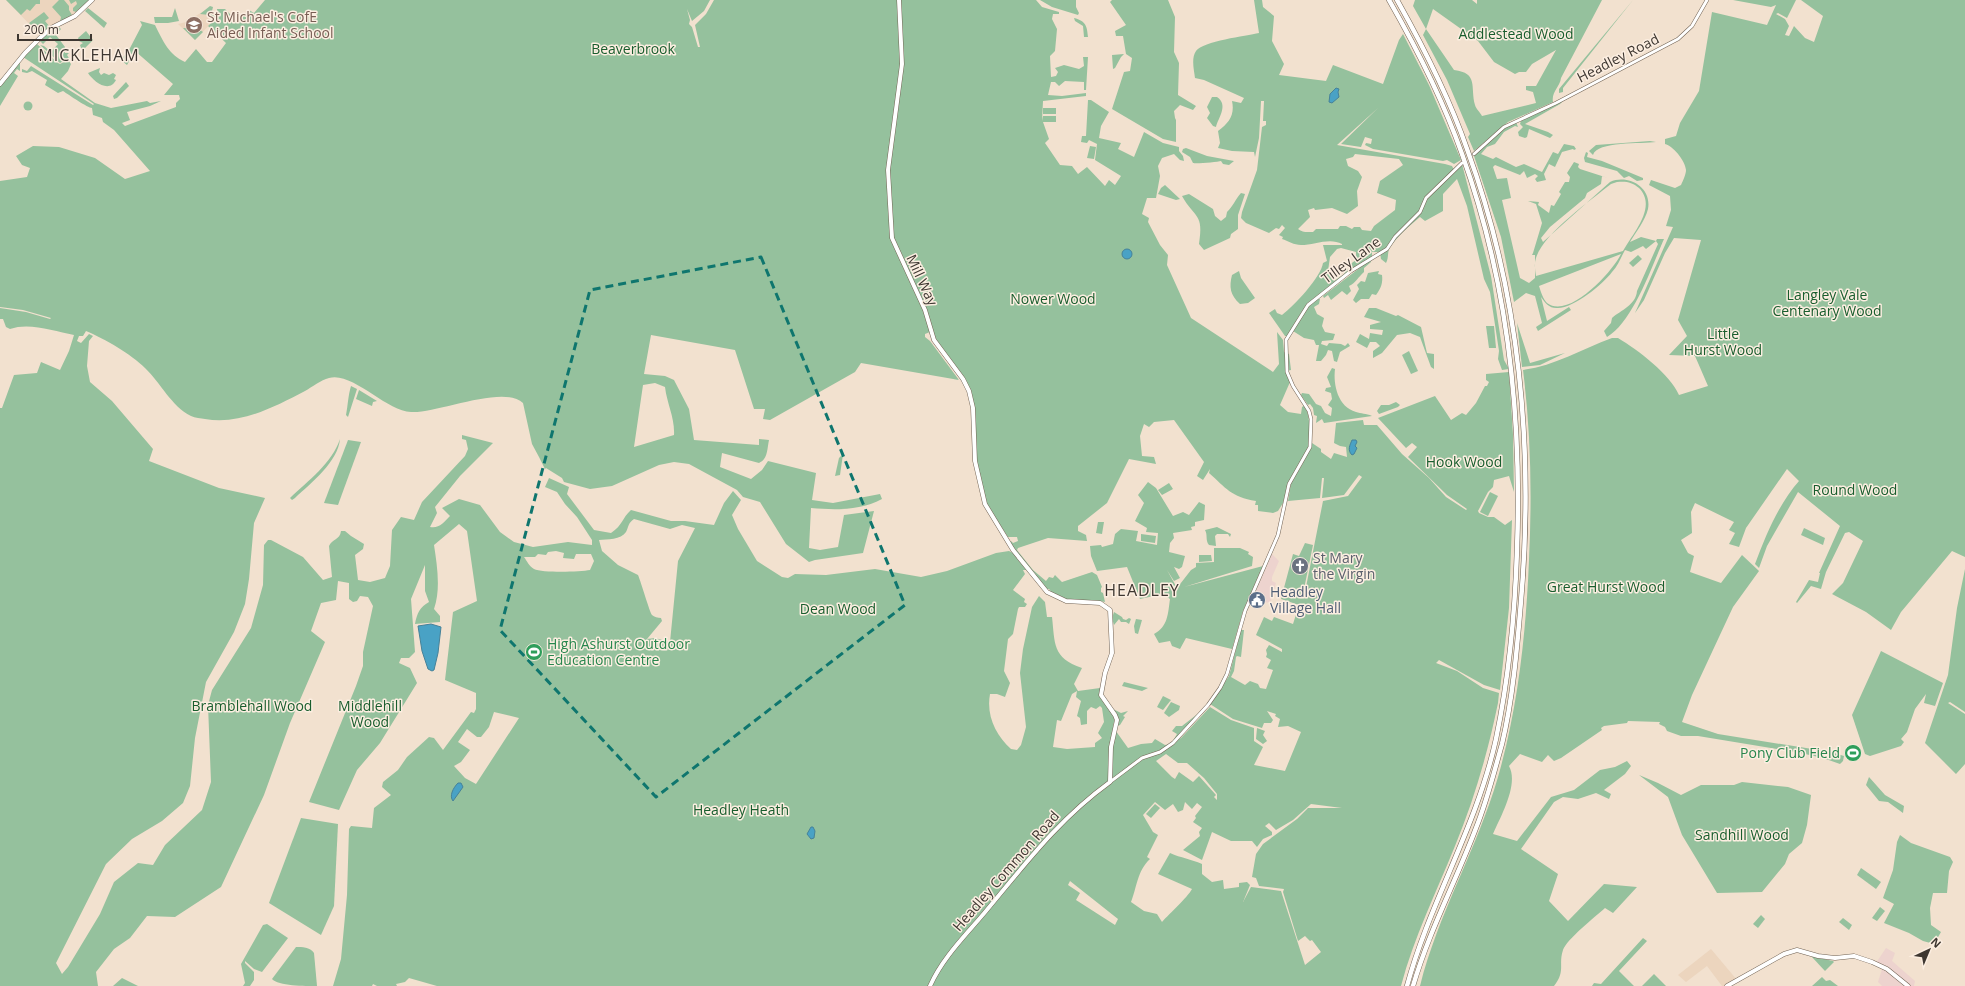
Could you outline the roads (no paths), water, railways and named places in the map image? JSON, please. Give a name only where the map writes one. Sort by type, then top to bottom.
[{"type":"highway","points":[[1389,0],[1413,43],[1452,127],[1474,188],[1490,242],[1510,352],[1516,405],[1519,512],[1514,610],[1505,685],[1496,740],[1470,825],[1430,916],[1406,986]]},
{"type":"highway","points":[[1397,0],[1434,70],[1460,130],[1478,178],[1496,240],[1507,291],[1520,378],[1525,503],[1524,565],[1518,633],[1502,741],[1488,795],[1476,827],[1437,917],[1413,986]]},
{"type":"main road","points":[[0,84],[25,53],[40,38],[51,28],[75,16],[92,0]]},
{"type":"main road","name":"Mill Way","points":[[899,2],[902,64],[888,170],[892,238],[925,310],[934,340],[963,379],[969,391],[973,408],[974,461],[985,504],[1011,547],[1051,595],[1066,601],[1100,603],[1110,610],[1112,653],[1105,673],[1101,695],[1117,720],[1111,747],[1110,782]]},
{"type":"main road","name":"Headley Common Road","points":[[930,986],[936,974],[950,954],[1040,846],[1075,809],[1110,782]]},
{"type":"main road","points":[[1727,986],[1793,950],[1818,956],[1837,958],[1854,956],[1887,969],[1908,986]]},
{"type":"street","name":"Headley Road","points":[[1474,154],[1504,127],[1678,39],[1692,26],[1707,0]]},
{"type":"street","name":"Tilley Lane","points":[[1110,782],[1142,758],[1167,747],[1197,717],[1220,688],[1227,673],[1245,611],[1278,535],[1289,484],[1310,447],[1311,427],[1309,411],[1293,386],[1287,372],[1286,340],[1308,305],[1351,272],[1387,249],[1395,237],[1420,212],[1426,198],[1462,163]]},
{"type":"water","points":[[1336,88],[1339,89],[1339,97],[1332,103],[1329,102],[1330,94]]},
{"type":"water","points":[[1125,249],[1129,249],[1131,250],[1131,258],[1125,259],[1122,256],[1122,252]]},
{"type":"water","points":[[1352,440],[1356,440],[1357,442],[1355,446],[1357,448],[1352,455],[1349,449]]},
{"type":"water","points":[[431,624],[441,627],[438,653],[434,670],[432,671],[428,669],[422,651],[418,626]]},
{"type":"water","points":[[458,783],[461,783],[463,787],[453,801],[451,797],[452,792]]},
{"type":"water","points":[[811,827],[813,827],[815,831],[814,838],[811,839],[807,834]]},
{"type":"place","name":"St Michael's CofE Aided Infant School","points":[[194,25]]},
{"type":"place","name":"St Mary the Virgin","points":[[1300,566]]},
{"type":"place","name":"Headley Village Hall","points":[[1257,600]]},
{"type":"place","name":"High Ashurst Outdoor Education Centre","points":[[534,652]]},
{"type":"place","name":"Pony Club Field","points":[[1853,753]]},
{"type":"district","name":"MICKLEHAM","points":[[89,55]]},
{"type":"district","name":"HEADLEY","points":[[1142,590]]},
{"type":"park label","name":"Addlestead Wood","points":[[1516,34]]},
{"type":"park label","name":"Beaverbrook","points":[[633,49]]},
{"type":"park label","name":"Nower Wood","points":[[1053,299]]},
{"type":"park label","name":"Langley Vale Centenary Wood","points":[[1827,304]]},
{"type":"park label","name":"Little Hurst Wood","points":[[1723,342]]},
{"type":"park label","name":"Hook Wood","points":[[1464,462]]},
{"type":"park label","name":"Round Wood","points":[[1855,490]]},
{"type":"park label","name":"Great Hurst Wood","points":[[1606,587]]},
{"type":"park label","name":"Dean Wood","points":[[838,609]]},
{"type":"park label","name":"Bramblehall Wood","points":[[252,706]]},
{"type":"park label","name":"Middlehill Wood","points":[[370,714]]},
{"type":"park label","name":"Headley Heath","points":[[741,810]]},
{"type":"park label","name":"Sandhill Wood","points":[[1742,835]]}]
